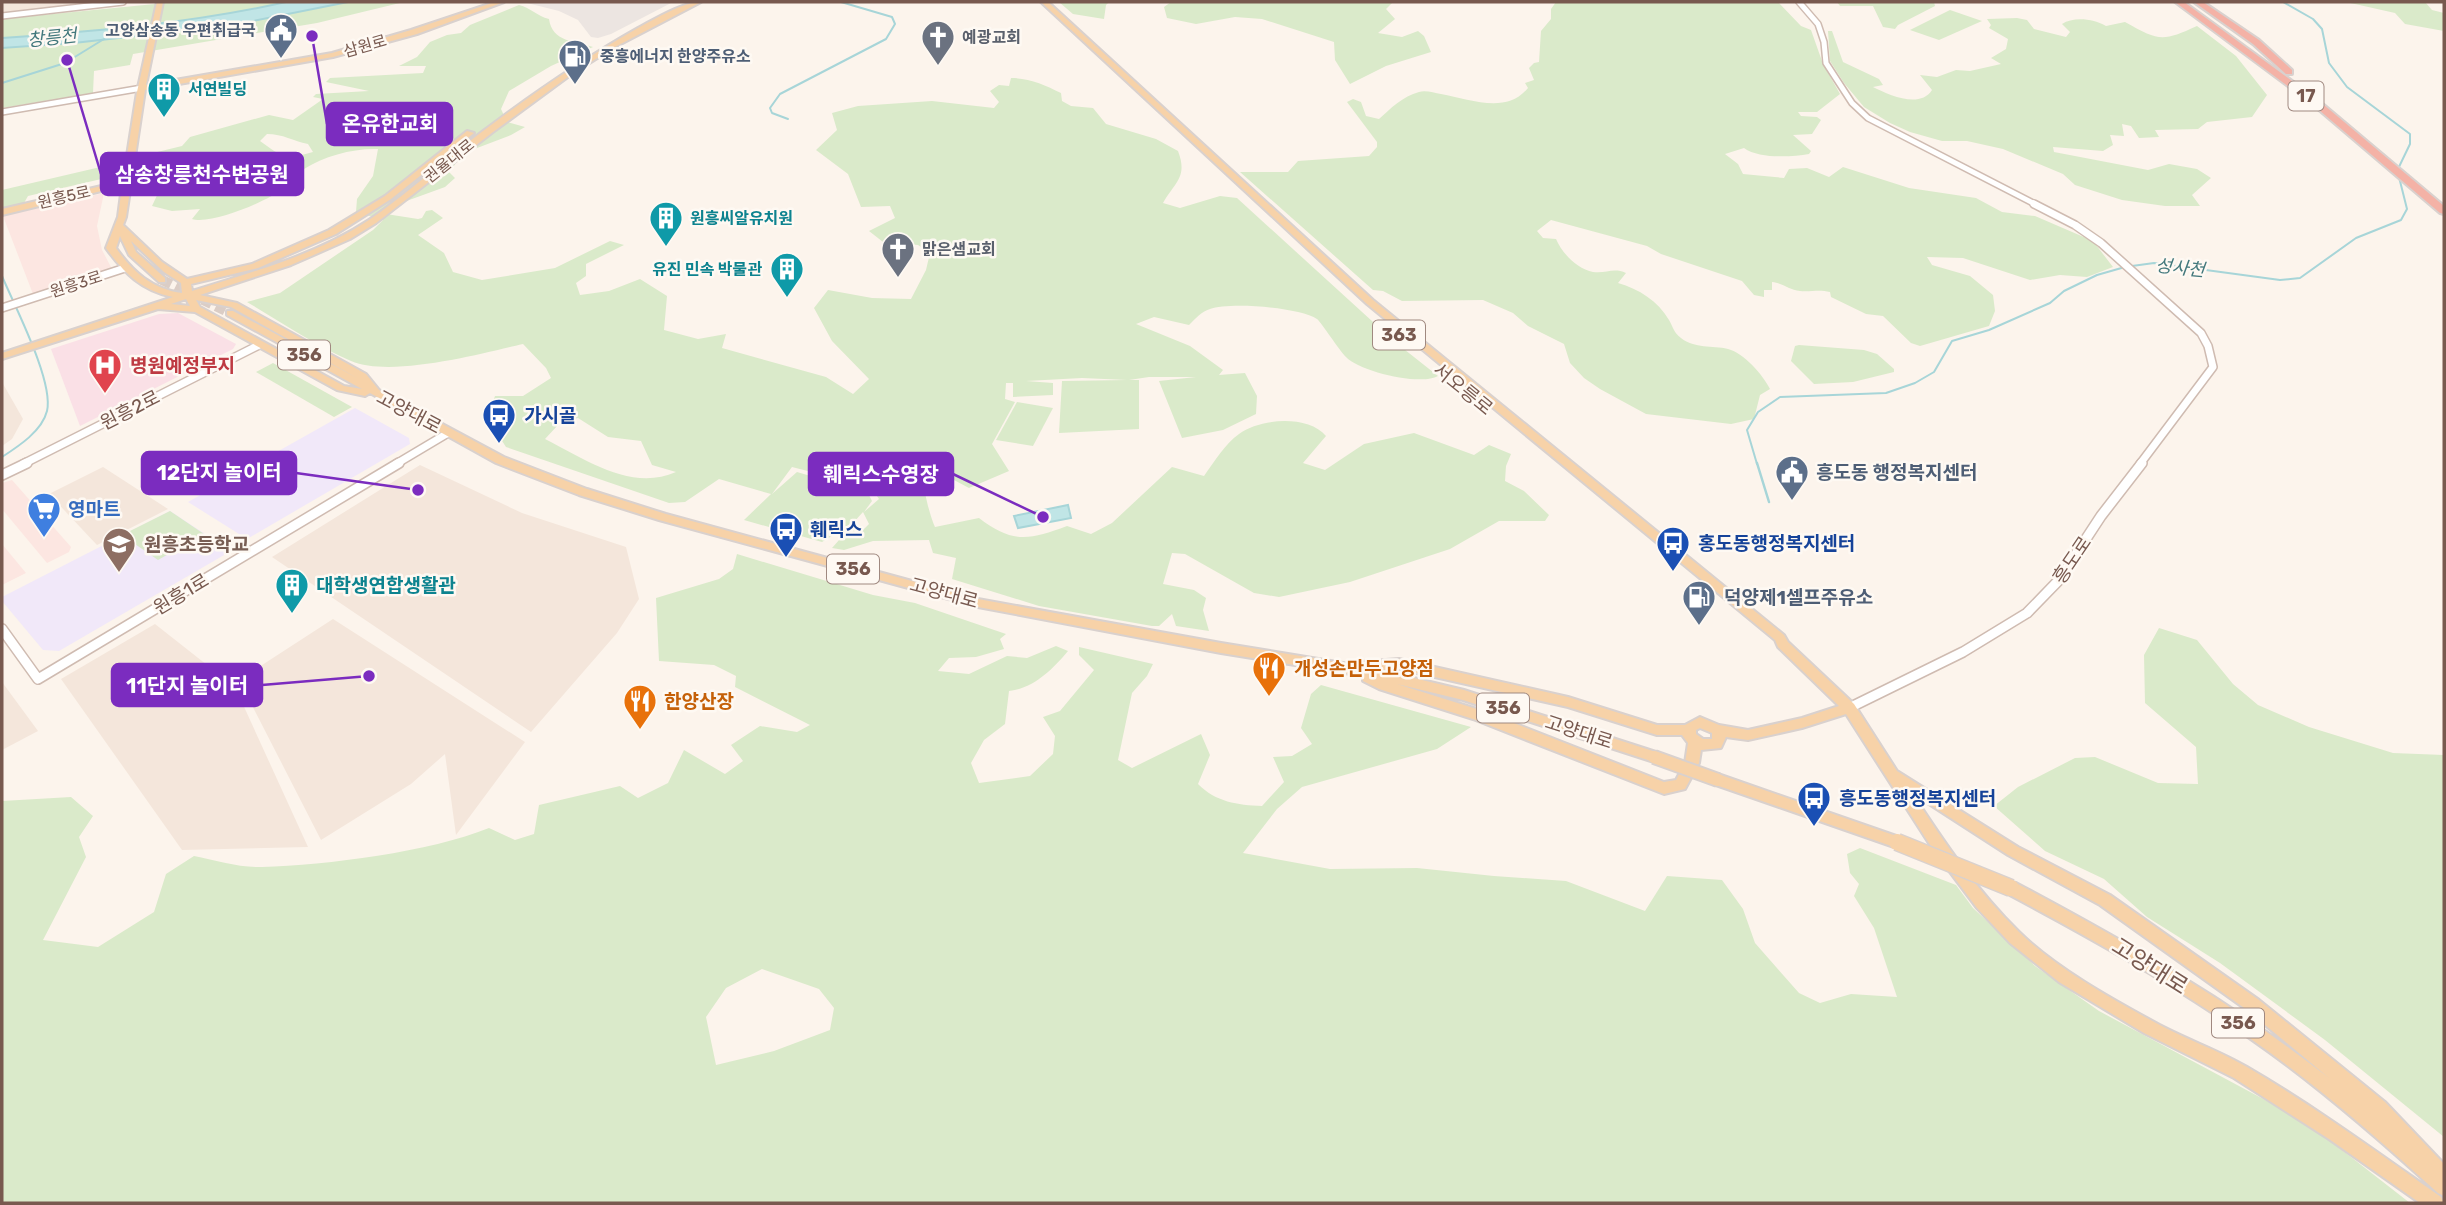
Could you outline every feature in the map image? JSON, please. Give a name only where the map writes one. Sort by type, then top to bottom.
[{"type":"highway","points":[[2198,2],[2208,11]]},
{"type":"highway","name":"17","points":[[2185,3],[2208,11],[2252,41],[2384,153],[2444,211]]},
{"type":"highway","name":"17","points":[[2185,3],[2412,172],[2444,200]]},
{"type":"main road","points":[[160,2],[142,88],[120,227],[111,248],[125,268],[149,286],[160,292],[220,299],[242,309],[362,376],[379,396]]},
{"type":"main road","name":"삼원로","points":[[142,88],[333,55],[414,32],[501,2]]},
{"type":"main road","name":"권율대로","points":[[255,270],[352,222],[377,206],[433,159],[537,86],[631,28],[687,2]]},
{"type":"main road","name":"권율대로","points":[[6,355],[318,251],[373,221],[536,94],[613,45],[698,2]]},
{"type":"main road","points":[[655,22],[710,2]]},
{"type":"main road","name":"서오릉로","points":[[1037,2],[1412,347],[1771,641],[1782,645],[1849,708],[1937,844],[1982,903],[2015,938],[2065,977],[2150,1028],[2240,1072],[2335,1133],[2435,1203]]},
{"type":"main road","name":"서오릉로","points":[[1044,2],[1370,302],[1732,597],[1780,638],[1782,645]]},
{"type":"main road","name":"원흥5로","points":[[2,212],[126,183]]},
{"type":"main road","points":[[120,227],[139,242],[152,259],[172,275],[187,282],[255,270]]},
{"type":"main road","points":[[120,227],[132,253],[162,280]]},
{"type":"main road","points":[[220,299],[228,289],[255,270]]},
{"type":"main road","points":[[149,286],[163,288],[176,283],[172,275]]},
{"type":"main road","points":[[187,282],[187,295],[197,309],[217,321],[341,388],[379,396]]},
{"type":"main road","points":[[160,292],[154,305],[197,309]]},
{"type":"main road","points":[[217,321],[215,313],[226,307],[242,309]]},
{"type":"main road","name":"고양대로","points":[[230,313],[500,460],[583,492],[663,517],[978,603],[1221,649],[1349,668],[1464,695],[1654,757],[1897,842],[2011,888],[2112,941],[2287,1055],[2369,1119],[2444,1187]]},
{"type":"main road","points":[[1349,668],[1399,664],[1568,702],[1657,730],[1692,736],[1706,746],[1716,744],[1720,738],[1717,730]]},
{"type":"main road","points":[[1349,668],[1384,685],[1478,715],[1664,788],[1680,785],[1692,763],[1692,736]]},
{"type":"main road","name":"흥도로","points":[[1692,736],[1692,724],[1700,722],[1717,730],[1748,735],[1849,708]]},
{"type":"main road","points":[[1892,774],[2013,851],[2105,900],[2253,1005],[2379,1108],[2444,1176]]},
{"type":"street","points":[[2,16],[123,2]]},
{"type":"street","name":"흥도로","points":[[1799,2],[1818,24],[1824,42],[1826,63],[1853,103],[1868,118],[2075,225],[2123,262],[2201,332],[2213,367],[2099,518],[2057,586],[2028,612],[2001,630],[1849,708]]},
{"type":"street","points":[[2,111],[142,88]]},
{"type":"street","name":"원흥3로","points":[[2,308],[125,268]]},
{"type":"street","name":"원흥2로","points":[[2,475],[259,345]]},
{"type":"street","name":"원흥1로","points":[[2,629],[38,678],[448,433]]},
{"type":"shaded area","points":[[2,2],[90,2],[2,13]]},
{"type":"shaded area","points":[[523,2],[673,2],[598,38],[591,37],[578,20],[559,11]]},
{"type":"shaded area","points":[[104,193],[97,226],[102,250],[112,269],[33,294],[3,216]]},
{"type":"shaded area","name":"병원예정부지","points":[[178,313],[236,344],[233,349],[80,426],[51,349],[159,314]]},
{"type":"shaded area","points":[[2,382],[23,419],[12,439],[2,446]]},
{"type":"shaded area","points":[[355,408],[409,438],[410,444],[247,539],[188,502]]},
{"type":"shaded area","points":[[420,465],[522,513],[626,547],[639,599],[617,633],[531,732],[272,557]]},
{"type":"shaded area","points":[[103,467],[168,509],[97,545],[49,494]]},
{"type":"shaded area","points":[[12,480],[71,547],[69,552],[47,563],[2,509],[2,483]]},
{"type":"shaded area","name":"원흥초등학교","points":[[170,511],[231,551],[59,651],[43,650],[2,601],[2,597]]},
{"type":"shaded area","points":[[2,544],[26,573],[2,585]]},
{"type":"shaded area","points":[[333,619],[525,742],[456,835],[445,754],[411,784],[321,840],[239,680]]},
{"type":"shaded area","points":[[155,624],[235,687],[308,847],[182,850],[61,679]]},
{"type":"shaded area","points":[[2,682],[38,731],[2,750]]},
{"type":"green space","points":[[175,2],[404,2],[317,23],[133,54],[130,65],[94,71],[93,93],[2,108],[2,19]]},
{"type":"green space","points":[[1059,2],[1109,2],[1104,19],[1073,14]]},
{"type":"green space","points":[[1171,2],[1393,2],[1386,9],[1395,19],[1378,33],[1402,37],[1418,31],[1424,36],[1431,52],[1386,66],[1350,84],[1335,60],[1334,42],[1262,19],[1235,17],[1196,24],[1167,18],[1164,7]]},
{"type":"green space","points":[[1556,2],[1778,2],[1801,26],[1811,30],[1823,64],[1840,94],[1817,112],[1798,112],[1801,116],[1817,117],[1821,120],[1812,134],[1793,135],[1811,151],[1809,154],[1766,156],[1744,148],[1725,154],[1738,164],[1743,174],[1784,178],[1789,169],[1807,168],[1829,177],[1843,167],[1909,188],[1976,198],[2002,212],[2035,216],[2093,241],[2113,267],[2087,277],[2060,275],[2030,280],[1963,258],[1927,257],[1932,265],[1970,276],[1993,295],[1995,311],[1989,326],[1920,346],[1911,343],[1883,316],[1866,314],[1831,297],[1830,292],[1796,290],[1772,282],[1772,290],[1764,290],[1764,297],[1754,295],[1742,281],[1661,254],[1647,246],[1551,220],[1537,231],[1543,238],[1556,239],[1562,250],[1581,268],[1593,272],[1626,273],[1618,283],[1640,292],[1654,302],[1665,313],[1681,338],[1698,345],[1734,351],[1752,365],[1770,389],[1760,395],[1754,419],[1731,424],[1646,414],[1584,378],[1570,363],[1564,344],[1528,326],[1513,313],[1483,300],[1402,301],[1383,291],[1373,290],[1240,172],[1288,172],[1298,161],[1369,156],[1377,147],[1377,142],[1347,102],[1353,99],[1361,102],[1366,116],[1379,119],[1402,100],[1422,91],[1487,103],[1509,101],[1519,96],[1528,88],[1525,83],[1534,80],[1529,68],[1539,62],[1541,31],[1551,19],[1551,9]]},
{"type":"green space","points":[[1837,2],[1934,2],[1935,6],[1895,29],[1883,27],[1873,6],[1840,6]]},
{"type":"green space","points":[[2346,2],[2425,2],[2432,10],[2444,13],[2444,31],[2405,24],[2395,13]]},
{"type":"green space","points":[[519,5],[549,19],[551,27],[559,36],[593,47],[551,66],[509,91],[501,109],[507,122],[525,127],[456,156],[455,165],[446,169],[455,178],[445,187],[390,207],[386,214],[418,219],[422,218],[426,211],[432,210],[443,218],[418,235],[444,253],[453,272],[482,280],[555,268],[610,241],[624,245],[586,264],[586,276],[576,283],[580,295],[609,291],[640,279],[667,296],[664,330],[698,339],[726,334],[722,348],[826,377],[853,394],[869,379],[832,341],[814,308],[828,290],[872,298],[911,299],[926,270],[930,253],[918,245],[883,242],[869,231],[895,218],[890,206],[861,207],[848,174],[816,150],[837,130],[832,113],[858,106],[932,101],[994,108],[999,102],[990,91],[999,85],[1009,86],[1011,78],[1018,78],[1037,82],[1061,93],[1062,101],[1071,106],[1093,108],[1106,124],[1156,139],[1178,151],[1181,173],[1163,203],[1180,208],[1220,196],[1237,198],[1395,342],[1438,376],[1418,379],[1391,376],[1353,363],[1317,319],[1296,311],[1264,307],[1219,307],[1204,312],[1189,325],[1154,317],[1136,324],[1190,346],[1223,370],[1219,375],[1245,373],[1257,396],[1256,414],[1223,430],[1182,438],[1159,381],[1196,377],[1149,377],[1129,380],[1139,380],[1139,429],[1059,433],[1062,381],[1127,380],[1082,378],[1026,381],[1053,383],[1053,395],[1013,397],[1013,383],[1006,383],[1005,399],[1015,402],[992,444],[1009,471],[969,488],[939,472],[924,472],[925,491],[935,527],[979,518],[1012,536],[1042,534],[1067,526],[1091,534],[1112,523],[1172,467],[1204,476],[1224,448],[1239,434],[1259,425],[1284,421],[1308,425],[1326,436],[1303,463],[1325,470],[1364,444],[1414,433],[1474,455],[1489,445],[1511,454],[1506,466],[1505,481],[1524,491],[1549,515],[1545,521],[1499,521],[1450,549],[1350,582],[1279,597],[1254,593],[1185,554],[1172,553],[1163,584],[1194,590],[1206,598],[1203,610],[1209,631],[1176,626],[1172,614],[1159,626],[1152,626],[1039,606],[952,579],[956,558],[933,553],[929,540],[873,541],[844,550],[832,548],[847,531],[864,529],[869,524],[863,512],[853,523],[822,542],[744,520],[771,494],[719,479],[685,502],[669,503],[506,447],[487,418],[495,396],[523,396],[551,378],[546,368],[523,344],[436,363],[368,366],[324,348],[247,302],[280,293],[373,230],[383,220],[356,212],[357,199],[373,176],[378,149],[349,151],[321,160],[301,171],[284,188],[266,199],[240,211],[201,220],[192,219],[200,209],[172,211],[152,206],[160,189],[235,173],[256,164],[208,162],[175,168],[146,178],[144,168],[149,154],[182,146],[190,137],[269,115],[293,120],[323,99],[313,97],[316,94],[369,91],[326,82],[330,78],[423,73],[426,66],[399,66],[417,57],[430,42],[461,33],[470,25]],"holes":[[[267,134],[308,144],[313,152],[285,156],[260,141]],[[578,418],[608,437],[641,441],[652,465],[676,472],[642,478],[609,471],[545,439],[558,425]],[[792,467],[843,480],[850,474],[877,482],[872,489],[879,499],[864,512],[872,501],[868,493],[797,472],[772,494]]]},
{"type":"green space","points":[[1950,10],[1982,21],[1939,40],[1910,30]]},
{"type":"green space","points":[[1987,19],[2027,20],[2034,29],[2066,37],[2070,32],[2062,24],[2078,19],[2106,26],[2125,22],[2153,36],[2161,37],[2176,35],[2197,26],[2236,56],[2267,95],[2252,117],[2207,122],[2198,129],[2155,130],[2159,137],[2139,138],[2131,126],[2122,124],[2124,136],[2110,135],[2113,145],[2103,151],[2053,147],[2054,152],[2148,170],[2169,164],[2197,169],[2211,178],[2192,195],[2200,206],[2165,206],[2122,200],[2075,185],[2063,174],[2003,149],[1967,141],[1942,141],[1910,132],[1864,107],[1830,61],[1828,31],[1832,31],[1843,62],[1879,79],[1883,85],[1873,87],[1904,99],[1920,99],[1932,90],[1920,75],[1937,77],[1956,70],[1970,71],[2001,64],[1991,58],[2006,49],[2008,39],[1989,28],[1991,25]]},
{"type":"green space","points":[[109,165],[110,177],[28,196],[24,203],[2,208],[2,190]]},
{"type":"green space","points":[[1795,346],[1864,350],[1877,354],[1894,372],[1853,382],[1814,384],[1791,361]]},
{"type":"green space","points":[[273,363],[352,407],[334,417],[256,372]]},
{"type":"green space","points":[[1017,402],[1053,408],[1033,446],[996,440]]},
{"type":"green space","points":[[170,511],[204,534],[158,560],[122,535]]},
{"type":"green space","points":[[737,554],[873,595],[915,603],[1006,634],[1000,639],[1004,649],[976,657],[949,658],[938,671],[969,674],[1007,656],[1027,658],[1056,646],[1068,651],[1042,677],[1027,686],[1009,691],[1005,724],[984,740],[971,763],[979,783],[1030,776],[1053,754],[1055,736],[1043,717],[1060,711],[1094,670],[1079,655],[1079,647],[1153,664],[1147,676],[1132,693],[1118,760],[1132,768],[1201,734],[1210,755],[1198,784],[1220,799],[1236,803],[1262,806],[1284,782],[1273,757],[1292,756],[1312,744],[1301,728],[1311,694],[1321,685],[1471,727],[1437,749],[1302,787],[1277,809],[1243,853],[1330,869],[1417,868],[1566,881],[1645,911],[1667,876],[1722,880],[1743,909],[1755,943],[1799,993],[1820,1003],[1851,994],[1897,997],[1874,928],[1854,896],[1859,884],[1850,873],[1847,854],[1860,848],[1956,885],[1973,908],[2035,966],[2099,1011],[2306,1122],[2410,1203],[2,1203],[2,801],[71,797],[93,816],[79,837],[86,857],[43,940],[98,947],[154,912],[166,874],[194,856],[245,866],[288,866],[378,856],[438,844],[489,828],[515,840],[534,834],[539,805],[620,786],[638,798],[668,783],[684,750],[725,774],[743,761],[731,745],[760,726],[797,732],[810,725],[735,687],[736,676],[714,665],[659,661],[656,598],[719,579],[733,569]],"holes":[[[762,969],[819,989],[834,1008],[830,1030],[774,1051],[716,1065],[706,1017],[726,988]]]},
{"type":"green space","points":[[2159,628],[2197,640],[2233,684],[2258,705],[2309,727],[2393,753],[2444,755],[2444,1137],[2325,1040],[2220,963],[2147,917],[2104,879],[2045,851],[1994,806],[2018,787],[2075,758],[2095,757],[2158,783],[2198,784],[2196,747],[2145,703],[2144,655]]},
{"type":"water","name":"창릉천","points":[[286,2],[348,2],[233,25],[74,43],[2,48],[2,38],[180,21]]},
{"type":"water","points":[[1068,505],[1071,518],[1018,528],[1014,516]]},
{"type":"waterway","points":[[788,119],[772,113],[770,108],[780,94],[886,39],[895,24],[892,17],[841,2]]},
{"type":"waterway","name":"성사천","points":[[2283,2],[2313,19],[2322,29],[2329,63],[2347,87],[2410,134],[2410,144],[2397,171]]},
{"type":"waterway","name":"창릉천","points":[[2,83],[65,63],[104,39]]},
{"type":"waterway","name":"성사천","points":[[2132,266],[2154,263],[2280,280],[2300,278],[2356,238],[2401,220],[2407,209],[2399,177]]},
{"type":"waterway","name":"성사천","points":[[1757,464],[1747,430],[1758,412],[1780,397],[1886,393],[1915,383],[1934,372],[1952,341],[1989,330],[2050,303],[2064,291],[2097,275],[2125,267]]},
{"type":"waterway","points":[[2,276],[39,363],[48,398],[47,411],[40,425],[16,448],[2,457]]},
{"type":"waterway","name":"성사천","points":[[1757,463],[1769,502]]},
{"type":"tunnel","points":[[162,280],[230,313]]},
{"type":"place","name":"온유한교회","points":[[312,36]]},
{"type":"place","name":"삼송창릉천수변공원","points":[[67,60]]},
{"type":"place","name":"고양삼송동 우편취급국","points":[[281,60]]},
{"type":"place","name":"예광교회","points":[[938,67]]},
{"type":"place","name":"중흥에너지 한양주유소","points":[[575,86]]},
{"type":"place","name":"서연빌딩","points":[[164,119]]},
{"type":"place","name":"원흥씨알유치원","points":[[666,248]]},
{"type":"place","name":"맑은샘교회","points":[[898,279]]},
{"type":"place","name":"유진 민속 박물관","points":[[787,299]]},
{"type":"place","name":"병원예정부지","points":[[105,395]]},
{"type":"place","name":"가시골","points":[[499,445]]},
{"type":"place","name":"12단지 놀이터","points":[[418,490]]},
{"type":"place","name":"흥도동 행정복지센터","points":[[1792,502]]},
{"type":"place","name":"훼릭스수영장","points":[[1043,517]]},
{"type":"place","name":"영마트","points":[[44,539]]},
{"type":"place","name":"훼릭스","points":[[786,559]]},
{"type":"place","name":"홍도동행정복지센터","points":[[1673,573]]},
{"type":"place","name":"원흥초등학교","points":[[119,574]]},
{"type":"place","name":"대학생연합생활관","points":[[292,615]]},
{"type":"place","name":"덕양제1셀프주유소","points":[[1699,627]]},
{"type":"place","name":"11단지 놀이터","points":[[369,676]]},
{"type":"place","name":"개성손만두고양점","points":[[1269,698]]},
{"type":"place","name":"한양산장","points":[[640,731]]},
{"type":"place","name":"흥도동행정복지센터","points":[[1814,828]]}]
